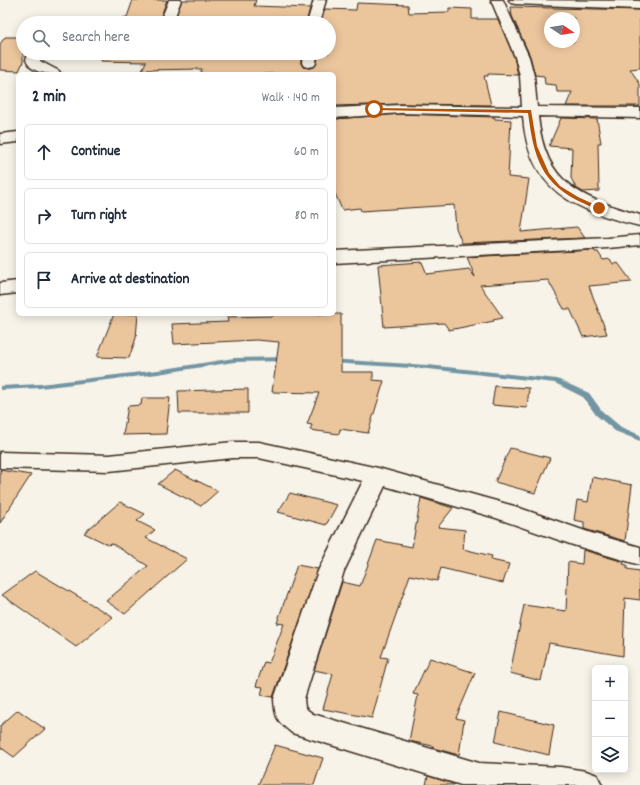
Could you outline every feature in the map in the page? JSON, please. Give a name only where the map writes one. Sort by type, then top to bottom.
[{"type":"street","points":[[169,16],[175,0]]},
{"type":"street","points":[[315,16],[320,0]]},
{"type":"street","points":[[496,0],[517,44],[527,75],[535,146],[547,173],[558,187],[577,198],[599,208],[640,221]]},
{"type":"street","points":[[515,0],[640,5]]},
{"type":"street","points":[[33,60],[34,63],[50,72]]},
{"type":"street","points":[[336,112],[401,109],[640,113]]},
{"type":"street","points":[[0,139],[16,136]]},
{"type":"street","points":[[336,257],[608,243],[640,240]]},
{"type":"street","points":[[0,289],[16,287]]},
{"type":"street","points":[[0,460],[109,463],[233,450],[259,450],[378,476],[505,512],[582,539],[640,556]]},
{"type":"street","points":[[378,476],[342,546],[331,571],[289,699],[290,714],[303,724],[479,777],[561,781],[586,785]]},
{"type":"building","points":[[133,0],[167,0],[161,16],[127,16]]},
{"type":"building","points":[[182,0],[256,0],[254,6],[310,8],[308,16],[176,16]]},
{"type":"building","points":[[357,3],[408,5],[409,13],[449,12],[449,8],[472,9],[472,19],[498,19],[514,57],[518,75],[488,74],[488,76],[484,76],[491,105],[401,104],[336,106],[336,72],[201,72],[202,69],[142,70],[146,62],[101,61],[301,60],[303,67],[314,67],[317,60],[336,60],[336,16],[323,16],[325,9],[356,10]]},
{"type":"building","points":[[511,7],[640,10],[640,68],[630,69],[640,84],[640,106],[566,106],[572,92],[557,92],[556,85],[545,84],[544,76],[535,75],[530,56],[512,16]]},
{"type":"building","points":[[5,37],[16,37],[16,60],[23,60],[19,71],[0,70],[0,44]]},
{"type":"building","points":[[401,114],[494,117],[495,119],[511,120],[508,177],[529,179],[521,232],[577,227],[585,238],[462,243],[456,228],[454,205],[361,211],[360,208],[342,210],[336,196],[336,119]]},
{"type":"building","points":[[561,118],[597,119],[601,143],[598,143],[599,191],[583,192],[576,188],[571,178],[572,148],[549,146]]},
{"type":"building","points":[[594,250],[595,252],[598,252],[603,260],[610,259],[613,264],[618,263],[632,282],[589,286],[607,334],[583,337],[570,309],[564,309],[548,280],[480,285],[503,318],[493,320],[494,321],[449,330],[444,323],[384,327],[378,265],[422,262],[427,274],[469,269],[475,277],[467,257]]},
{"type":"building","points":[[336,314],[341,314],[341,372],[373,372],[373,380],[384,381],[368,433],[340,429],[339,434],[310,430],[312,425],[307,424],[319,393],[272,392],[279,342],[256,340],[174,344],[172,324],[228,322],[227,317],[336,316]]},
{"type":"building","points":[[113,316],[138,316],[136,338],[129,358],[97,357]]},
{"type":"building","points":[[495,386],[529,388],[527,408],[492,405]]},
{"type":"building","points":[[248,389],[248,413],[179,413],[178,391]]},
{"type":"building","points":[[142,398],[170,398],[166,434],[123,435],[128,406],[141,405]]},
{"type":"building","points":[[510,448],[550,458],[535,493],[495,482]]},
{"type":"building","points":[[0,470],[31,475],[0,523]]},
{"type":"building","points":[[175,470],[218,491],[201,506],[158,484]]},
{"type":"building","points":[[592,477],[632,485],[625,541],[584,529],[584,522],[574,520],[577,500],[588,502]]},
{"type":"building","points":[[290,493],[337,505],[326,525],[278,512]]},
{"type":"building","points":[[421,498],[453,508],[438,527],[465,530],[463,549],[492,556],[491,560],[509,564],[503,583],[441,568],[437,581],[410,575],[381,657],[388,658],[372,718],[323,709],[333,674],[314,670],[342,582],[360,586],[377,540],[412,547]]},
{"type":"building","points":[[120,502],[145,514],[137,521],[155,530],[146,538],[187,559],[125,614],[106,601],[148,566],[111,543],[109,545],[84,533]]},
{"type":"building","points":[[583,550],[624,562],[623,564],[627,565],[627,569],[639,571],[640,600],[625,598],[623,656],[549,643],[541,681],[510,673],[524,605],[566,611],[568,562],[582,564]]},
{"type":"building","points":[[297,565],[318,569],[273,697],[261,695],[263,687],[256,686],[264,662],[269,663],[284,624],[277,623]]},
{"type":"building","points":[[35,571],[113,617],[76,647],[2,595]]},
{"type":"building","points":[[430,658],[475,673],[456,718],[464,720],[459,755],[433,748],[433,746],[409,741],[418,695],[413,694]]},
{"type":"building","points":[[18,710],[45,729],[14,757],[0,747],[0,726]]},
{"type":"building","points":[[501,712],[554,725],[549,755],[495,742]]},
{"type":"building","points":[[275,745],[323,758],[314,785],[258,785]]},
{"type":"building","points":[[428,776],[454,784],[454,785],[426,785]]},
{"type":"waterway","points":[[0,388],[40,386],[158,372],[234,360],[287,359]]},
{"type":"waterway","points":[[331,361],[428,367],[557,381],[586,395],[599,413],[618,429],[640,438]]},
{"type":"route","points":[[374,109],[530,111],[535,146],[547,173],[558,187],[599,208]]}]
